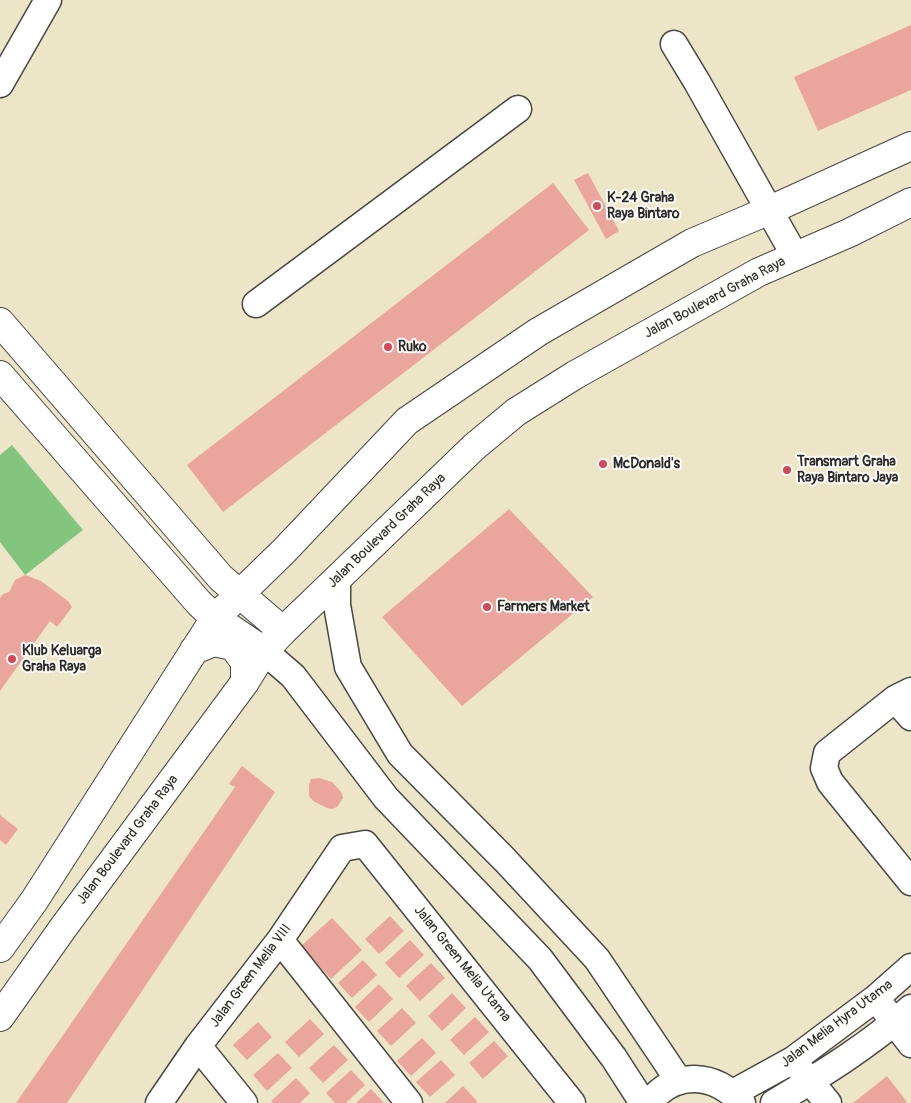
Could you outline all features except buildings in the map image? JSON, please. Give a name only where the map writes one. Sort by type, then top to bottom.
[{"type":"main road","points":[[0,948],[34,902],[215,618],[284,551],[407,421],[538,332],[692,243],[911,146]]},
{"type":"main road","name":"Jalan Boulevard Graha Raya","points":[[0,1017],[62,928],[245,682],[264,651],[474,447],[516,412],[575,375],[635,341],[759,272],[849,233],[911,202]]},
{"type":"main road","points":[[0,322],[221,578],[283,631]]},
{"type":"main road","points":[[0,375],[199,603],[215,618],[264,651]]},
{"type":"main road","points":[[194,650],[214,642],[232,646],[245,662],[245,682]]},
{"type":"street","points":[[0,84],[48,0]]},
{"type":"street","points":[[674,44],[795,256]]},
{"type":"street","points":[[256,304],[518,109]]},
{"type":"street","points":[[337,579],[337,605],[348,667],[400,754],[505,860],[597,959],[679,1081]]},
{"type":"street","points":[[264,651],[293,676],[386,798],[540,959],[614,1058],[643,1103]]},
{"type":"street","points":[[906,702],[827,753],[824,768],[830,782],[911,882]]},
{"type":"street","name":"Jalan Green Melia Utama","points":[[342,848],[365,844],[572,1103]]},
{"type":"street","name":"Jalan Green Melia VIII","points":[[159,1103],[198,1046],[280,940],[342,848]]},
{"type":"street","points":[[477,892],[505,860]]},
{"type":"street","points":[[280,940],[409,1103]]},
{"type":"street","name":"Jalan Melia Hyra Utama","points":[[738,1098],[761,1078],[793,1060],[876,998],[911,966]]},
{"type":"street","points":[[876,998],[903,1015],[911,1044]]},
{"type":"street","name":"Jalan Melia Hyra Utama","points":[[775,1102],[810,1082],[903,1015]]},
{"type":"street","points":[[198,1046],[244,1103]]},
{"type":"street","points":[[793,1060],[828,1103]]},
{"type":"street","points":[[648,1103],[666,1087],[679,1081],[693,1079],[708,1080],[721,1085],[738,1098]]},
{"type":"green space","points":[[12,445],[83,530],[25,575],[0,542],[0,455]]},
{"type":"place","name":"K-24 Graha Raya Bintaro","points":[[597,206]]},
{"type":"place","name":"Ruko","points":[[388,347]]},
{"type":"place","name":"McDonald's","points":[[603,464]]},
{"type":"place","name":"Transmart Graha Raya Bintaro Jaya","points":[[787,470]]},
{"type":"place","name":"Farmers Market","points":[[487,607]]},
{"type":"place","name":"Klub Keluarga Graha Raya","points":[[12,659]]}]
